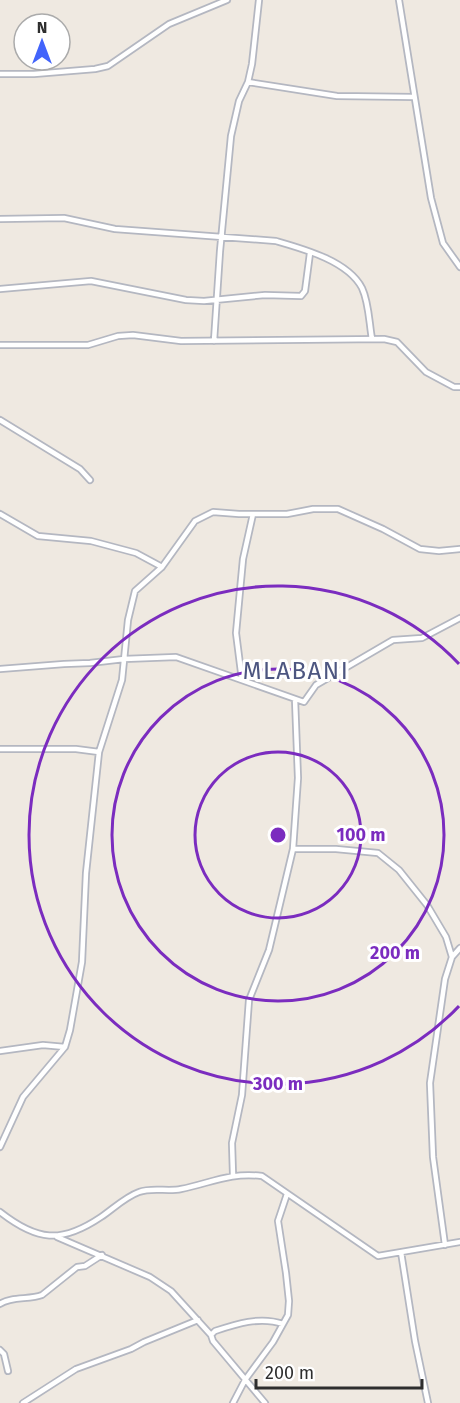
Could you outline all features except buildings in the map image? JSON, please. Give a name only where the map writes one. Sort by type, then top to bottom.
[{"type":"street","points":[[0,74],[34,75],[108,66],[169,24],[227,0]]},
{"type":"street","points":[[214,341],[231,136],[239,101],[248,82],[252,64],[259,0]]},
{"type":"street","points":[[399,0],[431,198],[443,243],[460,267]]},
{"type":"street","points":[[248,82],[337,96],[414,97]]},
{"type":"street","points":[[0,219],[64,218],[116,229],[222,235],[276,241],[345,268],[362,288],[367,302],[372,339]]},
{"type":"street","points":[[0,289],[91,280],[186,300],[217,300],[265,295],[301,296],[305,291],[310,253]]},
{"type":"street","points":[[0,345],[88,345],[118,336],[133,335],[181,341],[372,339],[397,342],[426,372],[454,387],[460,387]]},
{"type":"street","points":[[0,420],[80,469],[90,480]]},
{"type":"street","points":[[0,1147],[23,1097],[65,1047],[70,1030],[82,962],[86,873],[99,752],[122,680],[128,620],[135,591],[162,567],[195,521],[213,512],[253,514],[338,509],[420,549],[438,551],[460,549]]},
{"type":"street","points":[[0,514],[38,536],[91,541],[136,553],[162,567]]},
{"type":"street","points":[[242,680],[236,633],[243,559],[253,514]]},
{"type":"street","points":[[0,669],[176,657],[304,702],[316,686],[393,640],[422,638],[460,618]]},
{"type":"street","points":[[233,1175],[232,1143],[242,1095],[249,1000],[269,950],[293,849],[298,778],[295,699]]},
{"type":"street","points":[[0,749],[76,749],[99,752]]},
{"type":"street","points":[[293,849],[336,849],[378,853],[399,870],[428,905],[446,937],[452,957]]},
{"type":"street","points":[[445,1245],[433,1157],[430,1083],[445,979],[452,957],[460,948]]},
{"type":"street","points":[[0,1051],[43,1046],[65,1047]]},
{"type":"street","points":[[57,1237],[91,1223],[141,1191],[179,1190],[244,1174],[262,1176],[378,1256],[460,1242]]},
{"type":"street","points":[[233,1403],[245,1380],[273,1342],[288,1315],[289,1301],[278,1221],[287,1194]]},
{"type":"street","points":[[0,1212],[32,1233],[57,1237],[102,1255],[150,1277],[171,1291],[211,1335],[213,1341],[265,1403]]},
{"type":"street","points":[[401,1252],[415,1341],[428,1403]]},
{"type":"street","points":[[0,1304],[2,1301],[20,1297],[42,1295],[77,1267],[85,1266],[102,1255]]},
{"type":"street","points":[[22,1403],[76,1370],[198,1320]]},
{"type":"street","points":[[211,1335],[215,1331],[249,1322],[265,1320],[283,1324]]},
{"type":"street","points":[[0,1350],[4,1354],[8,1371]]},
{"type":"district","name":"MLABANI","points":[[296,671]]}]
